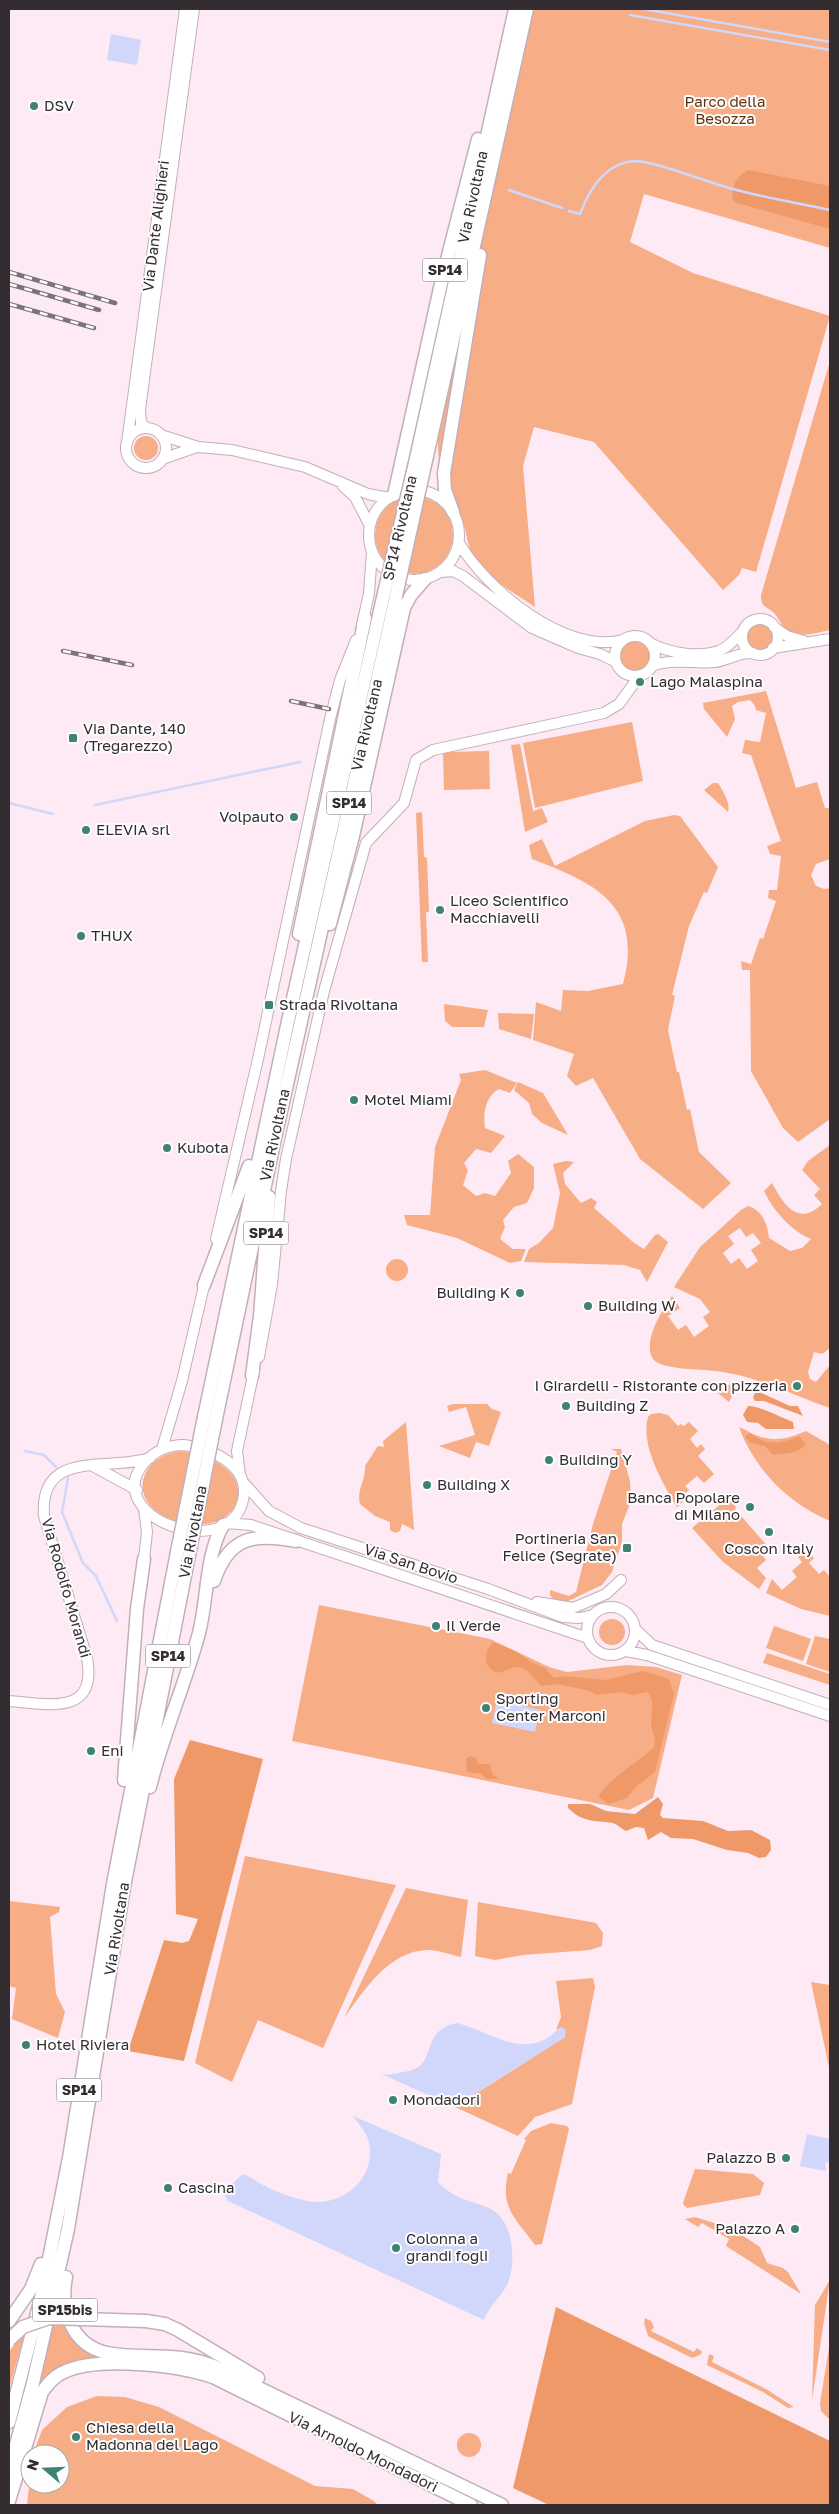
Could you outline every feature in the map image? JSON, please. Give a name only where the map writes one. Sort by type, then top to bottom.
[{"type":"highway","name":"SP14","points":[[392,496],[488,97],[506,49],[515,9]]},
{"type":"highway","name":"SP14","points":[[453,512],[445,490],[444,473],[484,232],[511,107],[514,66],[527,9]]},
{"type":"highway","name":"Via Rivoltana","points":[[420,464],[506,49]]},
{"type":"highway","name":"Via Rivoltana","points":[[420,464],[514,66]]},
{"type":"highway","name":"SP14 Rivoltana","points":[[390,595],[420,464]]},
{"type":"highway","name":"SP14","points":[[303,1010],[317,974],[353,836],[404,608],[411,595],[425,580]]},
{"type":"highway","name":"Via Rivoltana","points":[[9,2422],[42,2294],[66,2172],[111,1897],[183,1554],[288,1021],[390,595]]},
{"type":"highway","name":"Via Rivoltana","points":[[210,1418],[303,1010],[390,595]]},
{"type":"highway","name":"SP14","points":[[296,983],[297,945],[365,618]]},
{"type":"highway","name":"SP14","points":[[204,1285],[247,1173],[269,1084],[288,1021]]},
{"type":"highway","name":"SP14","points":[[252,1376],[260,1316],[269,1198],[280,1144],[285,1090]]},
{"type":"highway","points":[[124,1887],[142,1829],[159,1753],[191,1659],[202,1616],[215,1543],[225,1524]]},
{"type":"highway","points":[[202,1616],[220,1564],[236,1545],[245,1540],[265,1536],[296,1541]]},
{"type":"highway","name":"Via Rivoltana","points":[[9,2470],[58,2281],[84,2142],[124,1887],[183,1554]]},
{"type":"highway","name":"SP14","points":[[111,1897],[112,1856],[126,1765],[135,1632],[144,1559]]},
{"type":"highway","name":"SP15bis","points":[[97,2052],[93,2121],[83,2190],[64,2283],[65,2308],[72,2327],[83,2340],[102,2351],[179,2356],[198,2361],[294,2404]]},
{"type":"highway","name":"SP14","points":[[9,2321],[31,2289],[38,2274],[54,2201],[66,2172]]},
{"type":"highway","name":"SP15bis","points":[[9,2340],[23,2328],[49,2318],[146,2321],[165,2324],[266,2382],[288,2397],[294,2404]]},
{"type":"highway","name":"Via Arnoldo Mondadori","points":[[9,2501],[39,2398],[49,2382],[62,2372],[76,2367],[95,2365],[172,2366],[213,2377],[471,2505]]},
{"type":"highway","name":"Via Arnoldo Mondadori","points":[[294,2404],[502,2505]]},
{"type":"street","name":"Via Dante Alighieri","points":[[127,443],[185,9]]},
{"type":"street","name":"Via Dante Alighieri","points":[[147,428],[141,423],[140,409],[194,9]]},
{"type":"street","points":[[198,446],[162,460],[151,468],[140,467],[128,456],[127,443],[135,432],[147,428],[161,435],[198,446],[232,450],[292,463],[335,479],[365,493],[392,496],[412,490],[429,492],[442,499],[453,512],[459,525],[459,543],[453,559],[441,572],[425,580],[408,580],[392,575],[381,566],[372,552],[369,539],[370,526],[378,509],[392,496]]},
{"type":"street","points":[[161,435],[166,446],[162,460]]},
{"type":"street","points":[[335,479],[353,494],[370,526]]},
{"type":"street","points":[[459,543],[469,560],[496,589],[552,627],[594,641],[611,642],[635,636],[671,653],[712,652],[727,646],[746,625],[756,619],[767,621],[796,640],[818,642]]},
{"type":"street","name":"SP14","points":[[365,618],[372,552]]},
{"type":"street","points":[[441,572],[453,571],[463,576],[532,628],[578,648],[605,656],[616,662],[624,673],[640,675]]},
{"type":"street","points":[[162,1449],[182,1381],[258,1059],[330,719],[340,680],[365,618]]},
{"type":"street","points":[[773,648],[777,638],[774,627]]},
{"type":"street","points":[[743,630],[745,646],[752,653]]},
{"type":"street","points":[[143,1506],[157,1520],[179,1529],[208,1530],[225,1524],[242,1505],[237,1451],[252,1376],[261,1352],[268,1311],[286,1159],[324,991],[366,843],[404,803],[416,760],[433,750],[604,713],[618,704],[640,675],[652,666],[663,663],[714,662],[743,652],[764,654],[773,648],[830,639]]},
{"type":"street","points":[[616,662],[616,652],[623,640]]},
{"type":"street","points":[[650,644],[655,657],[652,666]]},
{"type":"street","points":[[144,1559],[147,1532],[143,1506],[137,1490],[139,1471],[150,1458],[162,1449],[184,1445],[204,1449],[226,1460],[241,1478]]},
{"type":"street","name":"Via Rodolfo Morandi","points":[[9,1701],[66,1704],[80,1696],[88,1681],[87,1658],[48,1533],[43,1504],[51,1482],[60,1472],[75,1467],[131,1463],[150,1458]]},
{"type":"street","points":[[92,1466],[137,1490]]},
{"type":"street","name":"Via San Bovio","points":[[241,1478],[263,1506],[293,1524],[488,1589],[563,1617],[580,1618],[593,1615]]},
{"type":"street","name":"Via San Bovio","points":[[225,1524],[247,1524],[588,1638]]},
{"type":"street","points":[[488,1589],[526,1600],[573,1608],[606,1594],[621,1580]]},
{"type":"street","points":[[636,1630],[634,1642],[626,1651],[616,1656],[603,1654],[594,1648],[588,1638],[588,1626],[593,1615],[604,1608],[621,1609],[631,1617],[636,1630],[652,1645],[830,1704]]},
{"type":"street","points":[[626,1651],[647,1655],[830,1716]]},
{"type":"green space","name":"Parco della Besozza","points":[[531,9],[830,9],[830,248],[644,194],[630,242],[693,273],[830,316],[756,572],[742,568],[739,575],[723,590],[594,442],[534,427],[523,466],[535,607],[483,570],[473,558],[463,523],[440,467],[438,430]]},
{"type":"green space","points":[[830,361],[830,630],[805,635],[792,633],[787,630],[773,612],[763,604],[761,595]]},
{"type":"green space","points":[[146,436],[155,439],[158,448],[155,457],[146,460],[137,457],[134,448],[137,439]]},
{"type":"green space","points":[[414,496],[429,499],[446,513],[450,520],[453,535],[450,550],[436,567],[429,571],[414,574],[399,571],[382,557],[378,550],[375,535],[378,520],[392,503],[399,499]]},
{"type":"green space","points":[[760,624],[769,628],[773,637],[769,646],[760,650],[751,646],[747,637],[751,628]]},
{"type":"green space","points":[[635,641],[646,645],[650,656],[646,667],[635,671],[624,667],[620,656],[624,645]]},
{"type":"green space","points":[[766,691],[796,788],[817,782],[825,808],[830,808],[830,859],[816,864],[811,875],[816,886],[824,889],[830,888],[830,1119],[798,1142],[783,1128],[751,1071],[750,970],[742,970],[741,961],[751,964],[760,938],[763,939],[776,901],[768,898],[769,890],[777,890],[781,856],[770,854],[767,846],[781,841],[751,755],[742,753],[745,740],[760,742],[766,713],[756,710],[750,700],[738,702],[732,706],[735,719],[727,737],[704,709],[703,703]]},
{"type":"green space","points":[[632,722],[643,781],[535,808],[523,743]]},
{"type":"green space","points":[[520,744],[533,811],[542,808],[548,822],[525,832],[511,745]]},
{"type":"green space","points":[[489,751],[490,789],[444,790],[443,752]]},
{"type":"green space","points":[[713,783],[718,783],[724,794],[729,809],[728,812],[704,790]]},
{"type":"green space","points":[[422,812],[424,857],[427,858],[429,912],[426,912],[428,962],[422,962],[416,813]]},
{"type":"green space","points":[[674,815],[680,816],[718,867],[707,893],[704,892],[689,926],[672,995],[675,996],[668,1030],[687,1110],[690,1109],[699,1152],[731,1183],[703,1209],[640,1159],[593,1078],[576,1086],[567,1076],[574,1054],[533,1040],[536,1002],[561,1011],[563,990],[588,991],[623,984],[628,957],[626,935],[620,916],[609,901],[594,888],[576,878],[532,859],[529,845],[542,839],[555,866],[645,821]]},
{"type":"green space","points":[[444,1004],[488,1010],[484,1027],[452,1027],[445,1021]]},
{"type":"green space","points":[[498,1013],[534,1014],[531,1039],[499,1029]]},
{"type":"green space","points":[[485,1070],[517,1083],[510,1093],[499,1089],[494,1092],[488,1101],[484,1117],[485,1128],[505,1136],[491,1153],[476,1149],[464,1163],[468,1170],[463,1185],[476,1196],[485,1193],[495,1196],[511,1173],[508,1161],[518,1154],[534,1167],[534,1188],[527,1203],[514,1207],[503,1220],[505,1227],[500,1239],[513,1249],[526,1249],[521,1261],[510,1263],[457,1238],[407,1225],[404,1215],[430,1215],[435,1147],[461,1080],[459,1074]]},
{"type":"green space","points":[[518,1082],[543,1093],[568,1135],[542,1123],[532,1114],[529,1103],[514,1090]]},
{"type":"green space","points":[[830,1145],[830,1185],[828,1187],[830,1189],[830,1348],[822,1354],[814,1352],[808,1372],[810,1379],[816,1382],[830,1365],[830,1408],[774,1386],[731,1373],[672,1367],[657,1363],[650,1352],[652,1335],[663,1309],[672,1296],[680,1308],[668,1316],[678,1330],[686,1325],[694,1337],[709,1326],[703,1317],[710,1312],[700,1299],[674,1287],[700,1247],[741,1210],[748,1206],[761,1214],[767,1227],[769,1238],[790,1251],[802,1248],[811,1239],[796,1231],[783,1219],[764,1191],[772,1183],[792,1210],[806,1214],[813,1211],[822,1204],[814,1195],[820,1189],[802,1170],[808,1161]],"holes":[[[740,1228],[746,1237],[753,1233],[761,1243],[751,1250],[758,1261],[747,1269],[739,1258],[731,1264],[723,1253],[734,1244],[728,1236]]]},
{"type":"green space","points":[[566,1161],[574,1162],[563,1173],[565,1184],[581,1203],[591,1198],[597,1202],[594,1208],[634,1243],[644,1249],[655,1235],[658,1234],[668,1242],[647,1282],[640,1270],[624,1265],[524,1262],[529,1249],[539,1243],[553,1228],[560,1193],[553,1164]]},
{"type":"green space","points":[[397,1259],[407,1266],[408,1270],[401,1280],[397,1281],[387,1274],[386,1270],[393,1260]]},
{"type":"green space","points":[[703,1381],[737,1386],[729,1402]]},
{"type":"green space","points":[[453,1404],[487,1404],[492,1409],[501,1412],[489,1446],[476,1442],[470,1458],[439,1446],[475,1435],[466,1407],[449,1412],[447,1406]]},
{"type":"green space","points":[[660,1413],[668,1415],[678,1426],[681,1424],[684,1426],[689,1422],[698,1431],[690,1439],[697,1448],[701,1444],[705,1449],[698,1456],[714,1474],[704,1483],[697,1476],[685,1486],[689,1490],[681,1497],[684,1501],[677,1507],[654,1464],[647,1440],[646,1428],[648,1417],[651,1414]]},
{"type":"green space","points":[[406,1422],[414,1530],[402,1524],[400,1531],[395,1533],[390,1530],[390,1522],[375,1516],[360,1504],[359,1495],[365,1466],[378,1446],[384,1447],[383,1441]]},
{"type":"green space","points":[[739,1427],[758,1436],[773,1439],[790,1437],[806,1431],[830,1445],[830,1521],[800,1505],[775,1483],[754,1457]]},
{"type":"green space","points":[[611,1449],[621,1449],[630,1481],[631,1501],[622,1524],[622,1542],[612,1572],[602,1585],[564,1603],[553,1599],[550,1595],[550,1590],[569,1596],[576,1592],[593,1524],[617,1452]]},
{"type":"green space","points":[[180,1451],[210,1458],[219,1463],[234,1477],[238,1486],[238,1496],[231,1512],[217,1521],[199,1524],[180,1522],[162,1515],[149,1504],[143,1490],[146,1472],[160,1457]]},
{"type":"green space","points":[[728,1498],[736,1507],[735,1509],[770,1549],[763,1556],[766,1560],[757,1568],[766,1578],[759,1589],[723,1562],[692,1528]]},
{"type":"green space","points":[[807,1550],[814,1558],[809,1563],[819,1574],[824,1570],[830,1577],[830,1616],[801,1609],[766,1593],[772,1579],[782,1590],[797,1577],[792,1571],[802,1562],[798,1557]]},
{"type":"green space","name":"Sporting Center Marconi","points":[[319,1605],[490,1639],[549,1667],[567,1672],[627,1665],[656,1667],[682,1675],[653,1798],[629,1810],[292,1741]]},
{"type":"green space","points":[[612,1619],[622,1622],[625,1632],[622,1642],[612,1645],[602,1642],[599,1632],[602,1622]]},
{"type":"green space","points":[[774,1626],[811,1639],[803,1661],[766,1648]]},
{"type":"green space","points":[[815,1636],[830,1639],[830,1672],[806,1664]]},
{"type":"green space","points":[[767,1653],[830,1674],[830,1685],[763,1663]]},
{"type":"green space","points":[[245,1856],[396,1885],[323,2048],[258,2020],[232,2082],[195,2063]]},
{"type":"green space","points":[[406,1888],[468,1900],[461,1957],[431,1950],[417,1951],[403,1956],[391,1963],[380,1973],[360,1995],[344,2018]]},
{"type":"green space","points":[[9,1901],[60,1907],[59,1912],[50,1917],[56,1994],[65,2012],[58,2038],[12,2019],[16,1988],[9,1986]]},
{"type":"green space","points":[[478,1902],[596,1923],[603,1933],[602,1946],[590,1950],[523,1955],[495,1960],[475,1956]]},
{"type":"green space","points":[[593,1978],[595,1987],[572,2104],[535,2117],[518,2136],[455,2107],[565,2037],[562,2027],[556,2030],[561,2017],[556,1981]]},
{"type":"green space","points":[[811,1982],[830,1985],[830,2072]]},
{"type":"green space","points":[[551,2123],[567,2126],[569,2129],[542,2244],[535,2245],[511,2212],[506,2195],[506,2185],[508,2173],[511,2174],[526,2140],[524,2139],[531,2131]]},
{"type":"green space","points":[[695,2169],[753,2174],[764,2183],[760,2195],[687,2208],[683,2204]]},
{"type":"green space","points":[[695,2217],[733,2229],[760,2247],[767,2263],[783,2268],[788,2272],[801,2294],[726,2246],[729,2239],[702,2223],[698,2227],[685,2219]]},
{"type":"green space","points":[[830,2280],[812,2400],[815,2305]]},
{"type":"green space","points":[[645,2318],[651,2321],[654,2327],[651,2331],[694,2352],[697,2348],[702,2352],[700,2355],[692,2358],[648,2336],[644,2323]]},
{"type":"green space","points":[[67,2325],[70,2329],[123,2358],[72,2362],[52,2372],[37,2387],[53,2326]]},
{"type":"green space","points":[[24,2335],[9,2389],[9,2351]]},
{"type":"green space","points":[[830,2341],[830,2420],[821,2411],[820,2403]]},
{"type":"green space","points":[[709,2354],[714,2356],[712,2362],[766,2389],[794,2407],[788,2408],[763,2392],[707,2365]]},
{"type":"green space","points":[[97,2396],[125,2397],[159,2407],[315,2486],[353,2489],[378,2505],[27,2505],[28,2494],[70,2494],[70,2444],[37,2444],[42,2430],[67,2407]]},
{"type":"green space","points":[[469,2433],[477,2437],[481,2445],[477,2453],[469,2457],[461,2453],[457,2445],[461,2437]]},
{"type":"shaded area","points":[[748,170],[830,186],[830,229],[734,202],[733,188],[740,176]]},
{"type":"shaded area","points":[[759,1392],[790,1406],[798,1406],[803,1416],[764,1401],[755,1401],[753,1397],[755,1393]]},
{"type":"shaded area","points":[[748,1406],[793,1422],[794,1429],[766,1429],[758,1423],[747,1422],[743,1415]]},
{"type":"shaded area","points":[[750,1433],[768,1442],[786,1441],[799,1436],[806,1444],[799,1450],[773,1455],[765,1446],[750,1443],[745,1436]]},
{"type":"shaded area","points":[[493,1642],[517,1652],[531,1662],[545,1668],[554,1678],[565,1676],[605,1680],[643,1671],[669,1679],[674,1694],[655,1772],[636,1787],[627,1798],[608,1804],[599,1797],[608,1785],[654,1747],[655,1741],[651,1726],[652,1703],[647,1692],[634,1695],[620,1692],[597,1695],[590,1691],[558,1684],[541,1686],[529,1672],[518,1667],[496,1672],[486,1663],[487,1650]]},
{"type":"shaded area","points":[[190,1740],[263,1759],[184,2061],[128,2051],[164,1940],[182,1943],[189,1941],[198,1919],[176,1914],[174,1779]]},
{"type":"shaded area","points":[[470,1756],[475,1757],[479,1764],[490,1764],[492,1773],[498,1779],[486,1779],[482,1774],[467,1772],[466,1759]]},
{"type":"shaded area","points":[[658,1797],[663,1804],[660,1815],[663,1818],[703,1821],[728,1831],[751,1830],[770,1840],[771,1850],[766,1857],[759,1858],[748,1853],[727,1850],[693,1839],[671,1838],[661,1832],[648,1840],[644,1828],[636,1827],[626,1831],[614,1824],[584,1819],[568,1808],[568,1804],[590,1804],[606,1811],[635,1814]]},
{"type":"shaded area","points":[[556,2307],[830,2441],[830,2505],[549,2505],[513,2488]]},
{"type":"water","points":[[111,34],[141,40],[137,65],[107,60]]},
{"type":"water","points":[[497,1700],[540,1710],[535,1732],[492,1723]]},
{"type":"water","points":[[457,2023],[501,2040],[523,2044],[535,2043],[546,2039],[562,2027],[566,2030],[565,2037],[455,2107],[379,2073],[391,2074],[415,2069],[422,2064],[437,2034],[444,2028]]},
{"type":"water","points":[[353,2116],[441,2154],[438,2182],[456,2196],[489,2208],[504,2221],[511,2242],[512,2266],[510,2276],[507,2285],[484,2320],[228,2201],[225,2196],[227,2188],[243,2174],[276,2191],[307,2201],[333,2200],[345,2194],[355,2187],[363,2177],[368,2166],[370,2153],[367,2136]]},
{"type":"water","points":[[807,2134],[830,2139],[830,2163],[825,2162],[826,2171],[800,2166]]},
{"type":"waterway","points":[[644,9],[830,42]]},
{"type":"waterway","points":[[630,15],[830,50]]},
{"type":"waterway","points":[[569,211],[580,214],[593,187],[606,172],[623,163],[634,161],[655,165],[745,192],[830,210]]},
{"type":"waterway","points":[[509,190],[562,208]]},
{"type":"waterway","points":[[95,805],[300,762]]},
{"type":"waterway","points":[[9,803],[53,814]]},
{"type":"waterway","points":[[25,1451],[44,1455],[56,1467]]},
{"type":"waterway","points":[[68,1478],[62,1512],[83,1563],[96,1576],[117,1621]]},
{"type":"railway","points":[[9,272],[115,303]]},
{"type":"railway","points":[[9,284],[99,310]]},
{"type":"railway","points":[[9,304],[94,328]]},
{"type":"railway","points":[[63,651],[132,665]]},
{"type":"railway","points":[[291,701],[329,709]]},
{"type":"place","name":"DSV","points":[[34,106]]},
{"type":"place","name":"Lago Malaspina","points":[[640,682]]},
{"type":"place","name":"Via Dante, 140 (Tregarezzo)","points":[[73,738]]},
{"type":"place","name":"Volpauto","points":[[294,817]]},
{"type":"place","name":"ELEVIA srl","points":[[86,830]]},
{"type":"place","name":"Liceo Scientifico Macchiavelli","points":[[440,910]]},
{"type":"place","name":"THUX","points":[[81,936]]},
{"type":"place","name":"Strada Rivoltana","points":[[269,1005]]},
{"type":"place","name":"Motel Miami","points":[[354,1100]]},
{"type":"place","name":"Kubota","points":[[167,1148]]},
{"type":"place","name":"Building K","points":[[520,1293]]},
{"type":"place","name":"Building W","points":[[588,1306]]},
{"type":"place","name":"I Girardelli - Ristorante con pizzeria","points":[[797,1386]]},
{"type":"place","name":"Building Z","points":[[566,1406]]},
{"type":"place","name":"Building Y","points":[[549,1460]]},
{"type":"place","name":"Building X","points":[[427,1485]]},
{"type":"place","name":"Banca Popolare di Milano","points":[[750,1507]]},
{"type":"place","name":"Coscon Italy","points":[[769,1532]]},
{"type":"place","name":"Portineria San Felice (Segrate)","points":[[627,1548]]},
{"type":"place","name":"Il Verde","points":[[436,1626]]},
{"type":"place","name":"Sporting Center Marconi","points":[[486,1708]]},
{"type":"place","name":"Eni","points":[[91,1751]]},
{"type":"place","name":"Hotel Riviera","points":[[26,2045]]},
{"type":"place","name":"Mondadori","points":[[393,2100]]},
{"type":"place","name":"Palazzo B","points":[[786,2158]]},
{"type":"place","name":"Cascina","points":[[168,2188]]},
{"type":"place","name":"Palazzo A","points":[[795,2229]]},
{"type":"place","name":"Colonna a grandi fogli","points":[[396,2248]]},
{"type":"place","name":"Chiesa della Madonna del Lago","points":[[76,2437]]}]
